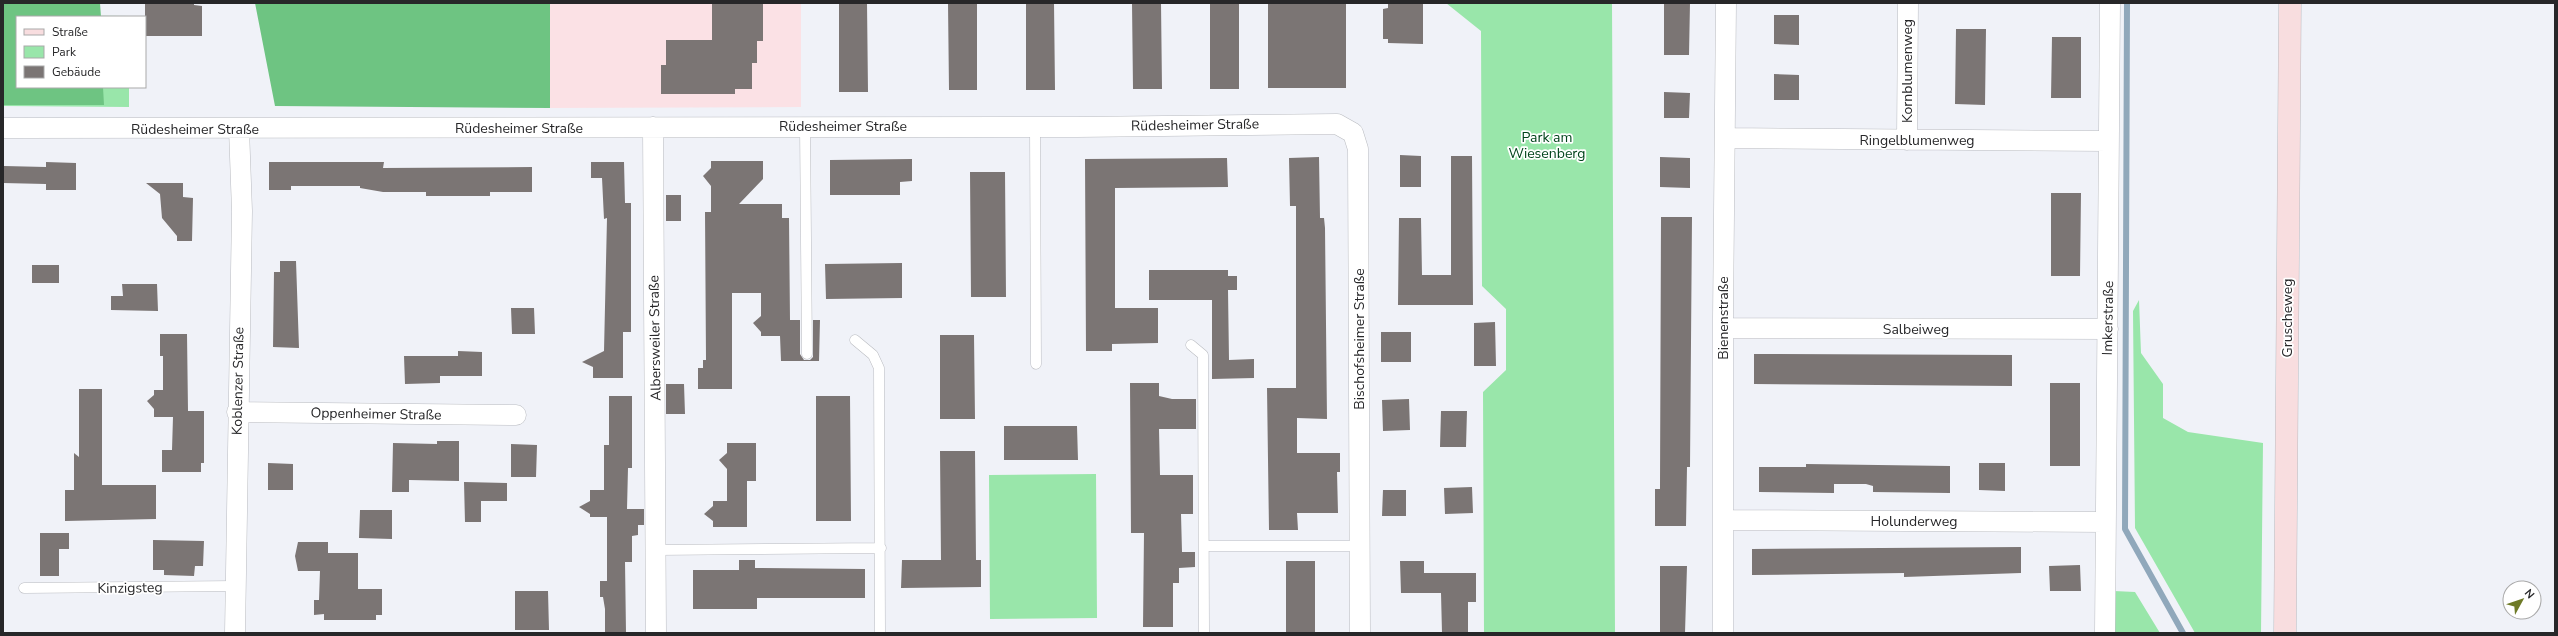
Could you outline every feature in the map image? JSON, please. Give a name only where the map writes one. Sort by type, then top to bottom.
[{"type":"street","name":"Bienenstraße","points":[[1723,633],[1723,328],[1726,3]]},
{"type":"street","name":"Kornblumenweg","points":[[1907,140],[1908,3]]},
{"type":"street","name":"Imkerstraße","points":[[2105,633],[2110,3]]},
{"type":"street","name":"Gruscheweg","points":[[2285,633],[2290,3]]},
{"type":"street","name":"Rüdesheimer Straße","points":[[3,128],[239,129],[1337,124],[1352,133]]},
{"type":"street","name":"Albersweiler Straße","points":[[653,127],[656,633]]},
{"type":"street","name":"Koblenzer Straße","points":[[235,633],[237,412],[242,211],[239,129]]},
{"type":"street","name":"Bischofsheimer Straße","points":[[1352,133],[1358,149],[1360,633]]},
{"type":"street","name":"Ringelblumenweg","points":[[1725,138],[2109,141]]},
{"type":"street","name":"Salbeiweg","points":[[1723,328],[2108,329]]},
{"type":"street","name":"Oppenheimer Straße","points":[[237,412],[516,415]]},
{"type":"street","name":"Holunderweg","points":[[1724,520],[2105,522]]},
{"type":"lane","points":[[805,126],[807,354]]},
{"type":"lane","points":[[1035,126],[1036,364]]},
{"type":"lane","points":[[855,340],[873,355],[879,368],[881,548],[880,633]]},
{"type":"lane","points":[[1191,345],[1203,355],[1205,546],[1204,633]]},
{"type":"lane","points":[[1205,546],[1359,546]]},
{"type":"lane","points":[[656,550],[881,548]]},
{"type":"lane","name":"Kinzigsteg","points":[[24,588],[235,586]]},
{"type":"shaded area","points":[[550,3],[801,3],[801,107],[550,108]]},
{"type":"green space","points":[[3,3],[100,3],[101,16],[16,16],[16,88],[103,88],[104,105],[3,105]]},
{"type":"green space","points":[[255,3],[550,3],[550,108],[275,106]]},
{"type":"green space","name":"Park am Wiesenberg","points":[[1446,3],[1612,3],[1615,633],[1484,633],[1483,392],[1506,370],[1506,309],[1482,286],[1481,31]]},
{"type":"green space","points":[[3,15],[129,16],[16,16],[16,88],[129,88],[129,107],[3,106]]},
{"type":"green space","points":[[2139,300],[2141,353],[2163,384],[2163,418],[2188,432],[2263,443],[2261,633],[2195,633],[2135,528],[2133,311]]},
{"type":"green space","points":[[1096,474],[1097,618],[990,619],[989,475]]},
{"type":"green space","points":[[2114,591],[2135,592],[2160,633],[2113,633]]},
{"type":"building","points":[[145,3],[194,3],[194,5],[202,6],[202,36],[146,36]]},
{"type":"building","points":[[712,3],[763,3],[763,41],[757,41],[757,63],[752,63],[752,89],[735,89],[735,94],[661,94],[661,65],[666,65],[666,40],[712,40]]},
{"type":"building","points":[[839,3],[867,3],[868,92],[839,92]]},
{"type":"building","points":[[948,3],[977,3],[977,90],[949,90]]},
{"type":"building","points":[[1026,3],[1054,3],[1055,90],[1026,90]]},
{"type":"building","points":[[1132,3],[1161,3],[1162,89],[1133,89]]},
{"type":"building","points":[[1210,3],[1239,3],[1239,89],[1210,89]]},
{"type":"building","points":[[1268,3],[1346,3],[1346,88],[1268,88]]},
{"type":"building","points":[[1664,3],[1690,3],[1689,55],[1664,55]]},
{"type":"building","points":[[1388,4],[1423,4],[1423,44],[1388,43],[1388,39],[1383,39],[1383,9],[1388,8]]},
{"type":"building","points":[[1774,15],[1799,15],[1799,45],[1774,44]]},
{"type":"building","points":[[1956,29],[1986,29],[1985,105],[1955,104]]},
{"type":"building","points":[[2052,37],[2081,37],[2081,98],[2051,98]]},
{"type":"building","points":[[1774,74],[1799,75],[1799,100],[1774,100]]},
{"type":"building","points":[[1664,92],[1690,93],[1689,118],[1664,118]]},
{"type":"building","points":[[1400,155],[1421,156],[1421,187],[1400,187]]},
{"type":"building","points":[[1451,156],[1472,156],[1473,305],[1398,305],[1399,218],[1421,218],[1422,275],[1451,275]]},
{"type":"building","points":[[1319,157],[1320,218],[1324,218],[1325,228],[1327,419],[1297,418],[1297,453],[1340,453],[1340,472],[1337,472],[1338,513],[1297,513],[1298,530],[1269,530],[1267,388],[1296,388],[1296,206],[1290,206],[1289,158]]},
{"type":"building","points":[[1660,157],[1690,158],[1690,188],[1660,187]]},
{"type":"building","points":[[1227,158],[1228,187],[1115,188],[1115,308],[1158,308],[1158,343],[1112,344],[1112,351],[1086,351],[1085,159]]},
{"type":"building","points":[[912,159],[912,181],[900,182],[900,195],[830,195],[830,160]]},
{"type":"building","points":[[711,161],[763,161],[763,179],[739,204],[782,204],[782,218],[789,218],[790,320],[800,320],[800,354],[804,360],[810,360],[813,357],[813,320],[820,320],[819,361],[781,361],[780,336],[761,336],[761,332],[753,323],[761,316],[761,293],[732,293],[732,389],[698,389],[698,368],[703,368],[703,360],[706,360],[705,212],[711,212],[711,186],[703,176],[711,168]]},
{"type":"building","points":[[46,162],[76,163],[76,190],[46,190],[46,184],[3,183],[4,166],[46,167]]},
{"type":"building","points":[[269,162],[384,162],[383,168],[532,167],[532,192],[490,192],[490,196],[426,196],[426,192],[383,192],[360,188],[360,186],[291,186],[291,190],[269,190]]},
{"type":"building","points":[[591,162],[624,162],[625,203],[631,203],[631,332],[623,332],[623,378],[593,378],[593,367],[582,362],[604,351],[607,218],[604,219],[602,178],[591,178]]},
{"type":"building","points":[[970,172],[1005,172],[1006,297],[971,297]]},
{"type":"building","points":[[146,183],[183,183],[183,197],[193,198],[192,241],[177,241],[177,236],[162,218],[160,194]]},
{"type":"building","points":[[2051,193],[2081,193],[2080,276],[2051,276]]},
{"type":"building","points":[[666,195],[681,195],[681,221],[666,221]]},
{"type":"building","points":[[1661,217],[1692,217],[1690,467],[1687,467],[1686,526],[1655,526],[1655,489],[1660,489]]},
{"type":"building","points":[[280,261],[296,261],[299,348],[273,347],[274,272],[280,272]]},
{"type":"building","points":[[902,263],[902,298],[826,299],[825,264]]},
{"type":"building","points":[[32,265],[59,265],[59,283],[32,283]]},
{"type":"building","points":[[1149,270],[1228,270],[1228,276],[1237,276],[1237,290],[1228,290],[1229,360],[1254,359],[1254,378],[1212,379],[1212,300],[1149,300]]},
{"type":"building","points":[[122,284],[157,284],[158,311],[111,310],[111,296],[123,296]]},
{"type":"building","points":[[511,308],[534,308],[535,334],[512,334]]},
{"type":"building","points":[[1495,322],[1496,366],[1474,366],[1474,323]]},
{"type":"building","points":[[1381,332],[1411,332],[1411,362],[1381,362]]},
{"type":"building","points":[[160,334],[187,334],[188,411],[204,411],[204,463],[201,463],[201,472],[162,472],[162,450],[172,450],[173,417],[154,417],[154,409],[147,401],[154,395],[154,390],[163,390],[163,356],[160,356]]},
{"type":"building","points":[[940,335],[974,335],[975,419],[940,419]]},
{"type":"building","points":[[458,351],[482,352],[482,376],[440,376],[440,383],[405,384],[404,356],[458,356]]},
{"type":"building","points":[[1754,354],[2012,355],[2012,386],[1754,384]]},
{"type":"building","points":[[1130,383],[1159,383],[1159,396],[1172,399],[1196,399],[1196,429],[1159,429],[1160,475],[1193,475],[1193,514],[1181,514],[1182,552],[1195,552],[1195,567],[1179,568],[1179,583],[1173,583],[1173,627],[1143,627],[1144,533],[1131,533]]},
{"type":"building","points":[[2050,383],[2080,383],[2080,466],[2050,466]]},
{"type":"building","points":[[666,384],[684,384],[685,414],[666,414]]},
{"type":"building","points":[[79,389],[102,389],[102,485],[156,485],[156,519],[65,521],[65,490],[74,490],[74,453],[79,457]]},
{"type":"building","points":[[609,396],[632,396],[632,468],[628,468],[627,509],[644,509],[644,525],[638,525],[638,535],[632,536],[632,562],[625,562],[626,633],[605,633],[605,609],[603,597],[600,597],[600,581],[607,581],[607,517],[590,517],[590,514],[579,507],[590,501],[590,490],[604,490],[604,445],[609,445]]},
{"type":"building","points":[[816,396],[850,396],[851,521],[816,521]]},
{"type":"building","points":[[1409,399],[1410,430],[1383,431],[1382,400]]},
{"type":"building","points":[[1441,411],[1467,411],[1466,447],[1440,447]]},
{"type":"building","points":[[1004,426],[1077,426],[1078,460],[1004,460]]},
{"type":"building","points":[[437,441],[459,441],[459,481],[409,480],[409,492],[392,492],[393,443],[437,444]]},
{"type":"building","points":[[727,443],[756,443],[756,481],[747,481],[747,527],[713,527],[713,521],[704,514],[713,506],[713,501],[727,501],[727,469],[719,460],[727,453]]},
{"type":"building","points":[[511,444],[537,445],[536,477],[511,477]]},
{"type":"building","points":[[940,451],[975,451],[976,560],[981,560],[981,587],[901,588],[902,560],[941,560]]},
{"type":"building","points":[[268,463],[293,464],[293,490],[268,490]]},
{"type":"building","points":[[1979,463],[2005,463],[2005,491],[1979,490]]},
{"type":"building","points":[[1806,464],[1950,466],[1950,493],[1873,492],[1873,486],[1866,484],[1834,484],[1834,493],[1759,492],[1759,467],[1806,467]]},
{"type":"building","points":[[464,482],[507,483],[507,501],[481,501],[481,522],[465,522]]},
{"type":"building","points":[[1472,487],[1473,513],[1445,514],[1444,488]]},
{"type":"building","points":[[1383,490],[1406,490],[1406,516],[1382,516]]},
{"type":"building","points":[[360,510],[392,510],[392,539],[359,538]]},
{"type":"building","points":[[40,533],[69,533],[69,549],[59,549],[59,576],[40,576]]},
{"type":"building","points":[[153,540],[204,541],[203,566],[195,566],[194,576],[164,575],[164,570],[153,570]]},
{"type":"building","points":[[298,542],[328,542],[328,553],[358,553],[358,589],[382,589],[382,615],[376,615],[376,620],[324,620],[324,614],[314,615],[314,600],[319,600],[320,571],[298,571],[295,556]]},
{"type":"building","points":[[2021,547],[2021,573],[1904,577],[1904,573],[1752,575],[1752,549]]},
{"type":"building","points":[[739,560],[755,560],[755,568],[865,569],[865,598],[757,598],[757,609],[693,609],[693,570],[739,570]]},
{"type":"building","points":[[1286,561],[1315,561],[1315,633],[1286,633]]},
{"type":"building","points":[[1400,561],[1424,561],[1424,573],[1476,573],[1476,602],[1468,602],[1468,633],[1442,633],[1441,593],[1401,593]]},
{"type":"building","points":[[2080,565],[2081,591],[2050,591],[2049,566]]},
{"type":"building","points":[[1660,566],[1687,566],[1685,633],[1660,633]]},
{"type":"building","points":[[515,591],[548,591],[549,630],[515,630]]},
{"type":"waterway","points":[[2127,3],[2125,529],[2183,633]]}]
